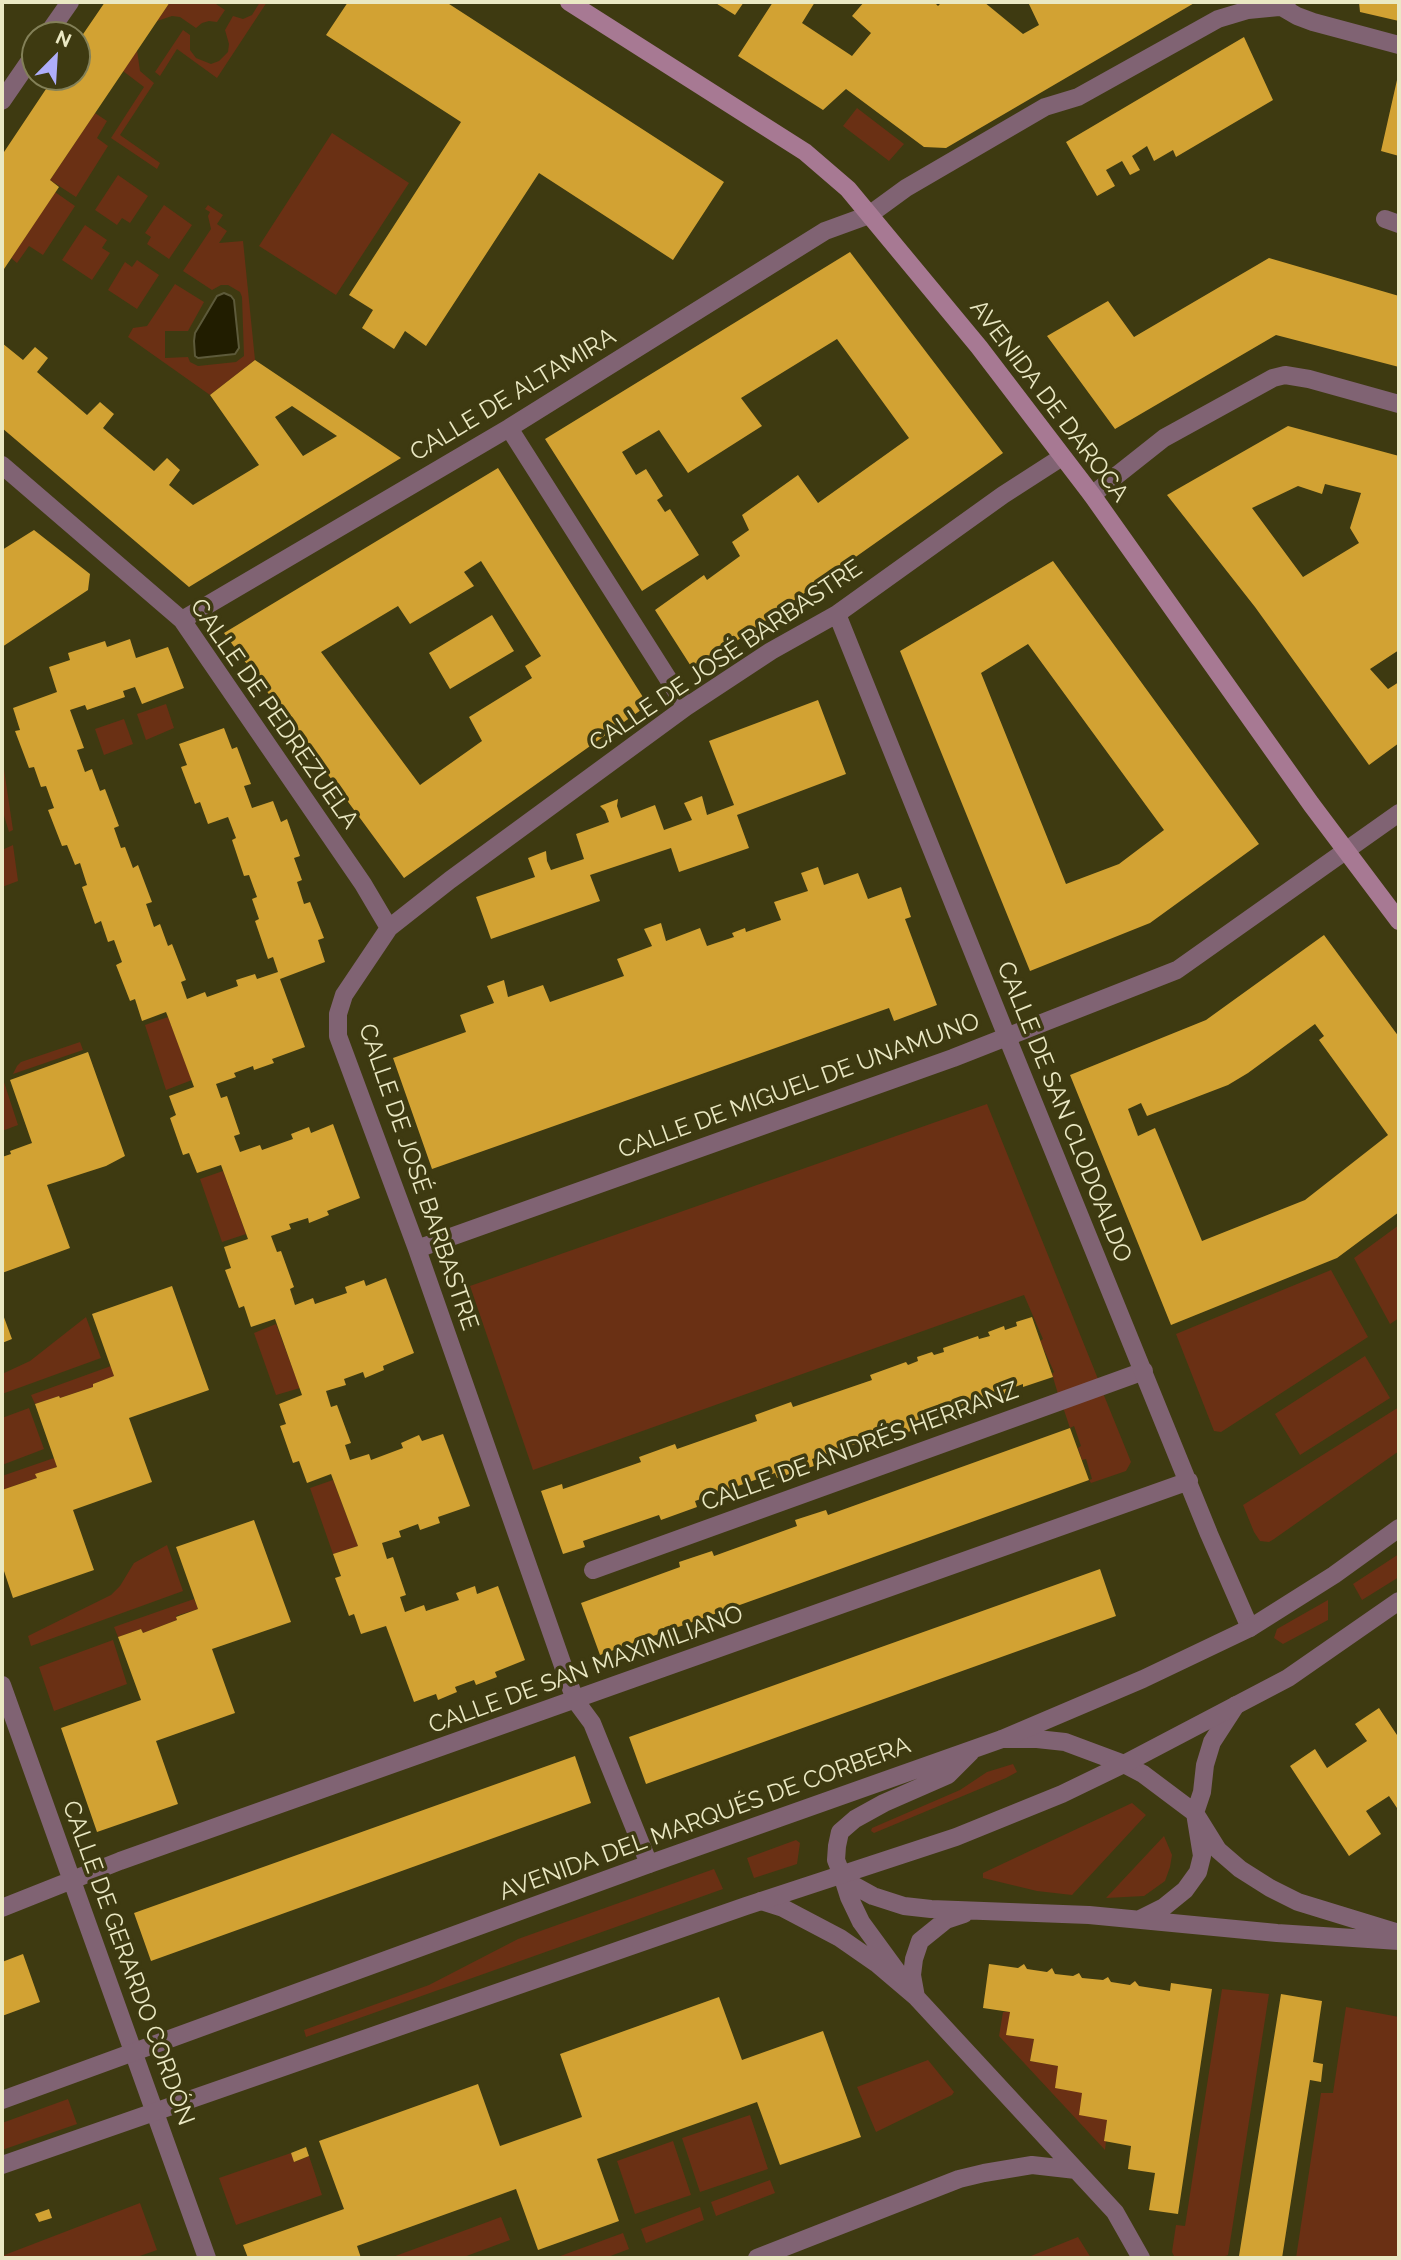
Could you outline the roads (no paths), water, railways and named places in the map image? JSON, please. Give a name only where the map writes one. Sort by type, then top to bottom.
[{"type":"main road","name":"AVENIDA DE DAROCA","points":[[577,5],[805,152],[848,189],[979,347],[1091,495],[1345,850],[1399,921]]},
{"type":"street","points":[[57,21],[70,2]]},
{"type":"street","points":[[1280,3],[1313,22],[1399,45]]},
{"type":"street","name":"CALLE DE ALTAMIRA","points":[[182,620],[509,428],[825,231],[869,215],[906,188],[1045,107],[1078,97],[1218,19],[1280,3]]},
{"type":"street","points":[[2,101],[21,73]]},
{"type":"street","points":[[1091,495],[1164,438],[1273,378],[1286,375],[1309,379],[1399,404]]},
{"type":"street","points":[[509,428],[686,707]]},
{"type":"street","name":"CALLE DE JOSÉ BARBASTRE","points":[[649,1864],[592,1723],[575,1700],[417,1249],[338,1036],[338,1014],[344,995],[389,928],[450,880],[686,707],[771,651],[837,614],[1003,495],[1062,457]]},
{"type":"street","name":"CALLE DE PEDREZUELA","points":[[2,465],[182,620],[363,884],[389,928]]},
{"type":"street","name":"CALLE DE SAN CLODOALDO","points":[[837,614],[1007,1037],[1250,1628]]},
{"type":"street","name":"CALLE DE MIGUEL DE UNAMUNO","points":[[417,1249],[953,1058],[1177,970],[1399,813]]},
{"type":"street","name":"CALLE DE ANDRÉS HERRANZ","points":[[593,1570],[1144,1371]]},
{"type":"street","name":"CALLE DE SAN MAXIMILIANO","points":[[2,1908],[120,1861],[1189,1481]]},
{"type":"street","name":"AVENIDA DEL MARQUÉS DE CORBERA","points":[[2,2100],[649,1864],[1003,1739],[1143,1679],[1250,1628],[1334,1575],[1399,1528]]},
{"type":"street","points":[[2,2165],[761,1901],[957,1836],[1062,1794],[1288,1678],[1399,1601]]},
{"type":"street","name":"CALLE DE GERARDO CORDÓN","points":[[2,1685],[207,2258]]},
{"type":"street","points":[[1142,1918],[1164,1907],[1185,1890],[1198,1872],[1202,1856],[1195,1813],[1202,1792],[1205,1765],[1212,1742],[1236,1705]]},
{"type":"street","points":[[1003,1739],[1037,1738],[1065,1742],[1124,1764],[1143,1774],[1195,1813],[1218,1850],[1240,1870],[1298,1902],[1399,1933]]},
{"type":"street","points":[[975,1749],[948,1775],[855,1819],[841,1832],[836,1860],[861,1922],[916,1997],[1115,2211],[1141,2258]]},
{"type":"street","points":[[842,1875],[853,1885],[873,1896],[904,1906],[1142,1918],[1233,1929],[1399,1941]]},
{"type":"street","points":[[761,1901],[783,1908],[840,1938],[876,1963],[916,1997]]},
{"type":"street","points":[[916,1997],[913,1967],[920,1941],[946,1920],[977,1909]]},
{"type":"street","points":[[757,2258],[960,2179],[1032,2165],[1076,2170]]}]
